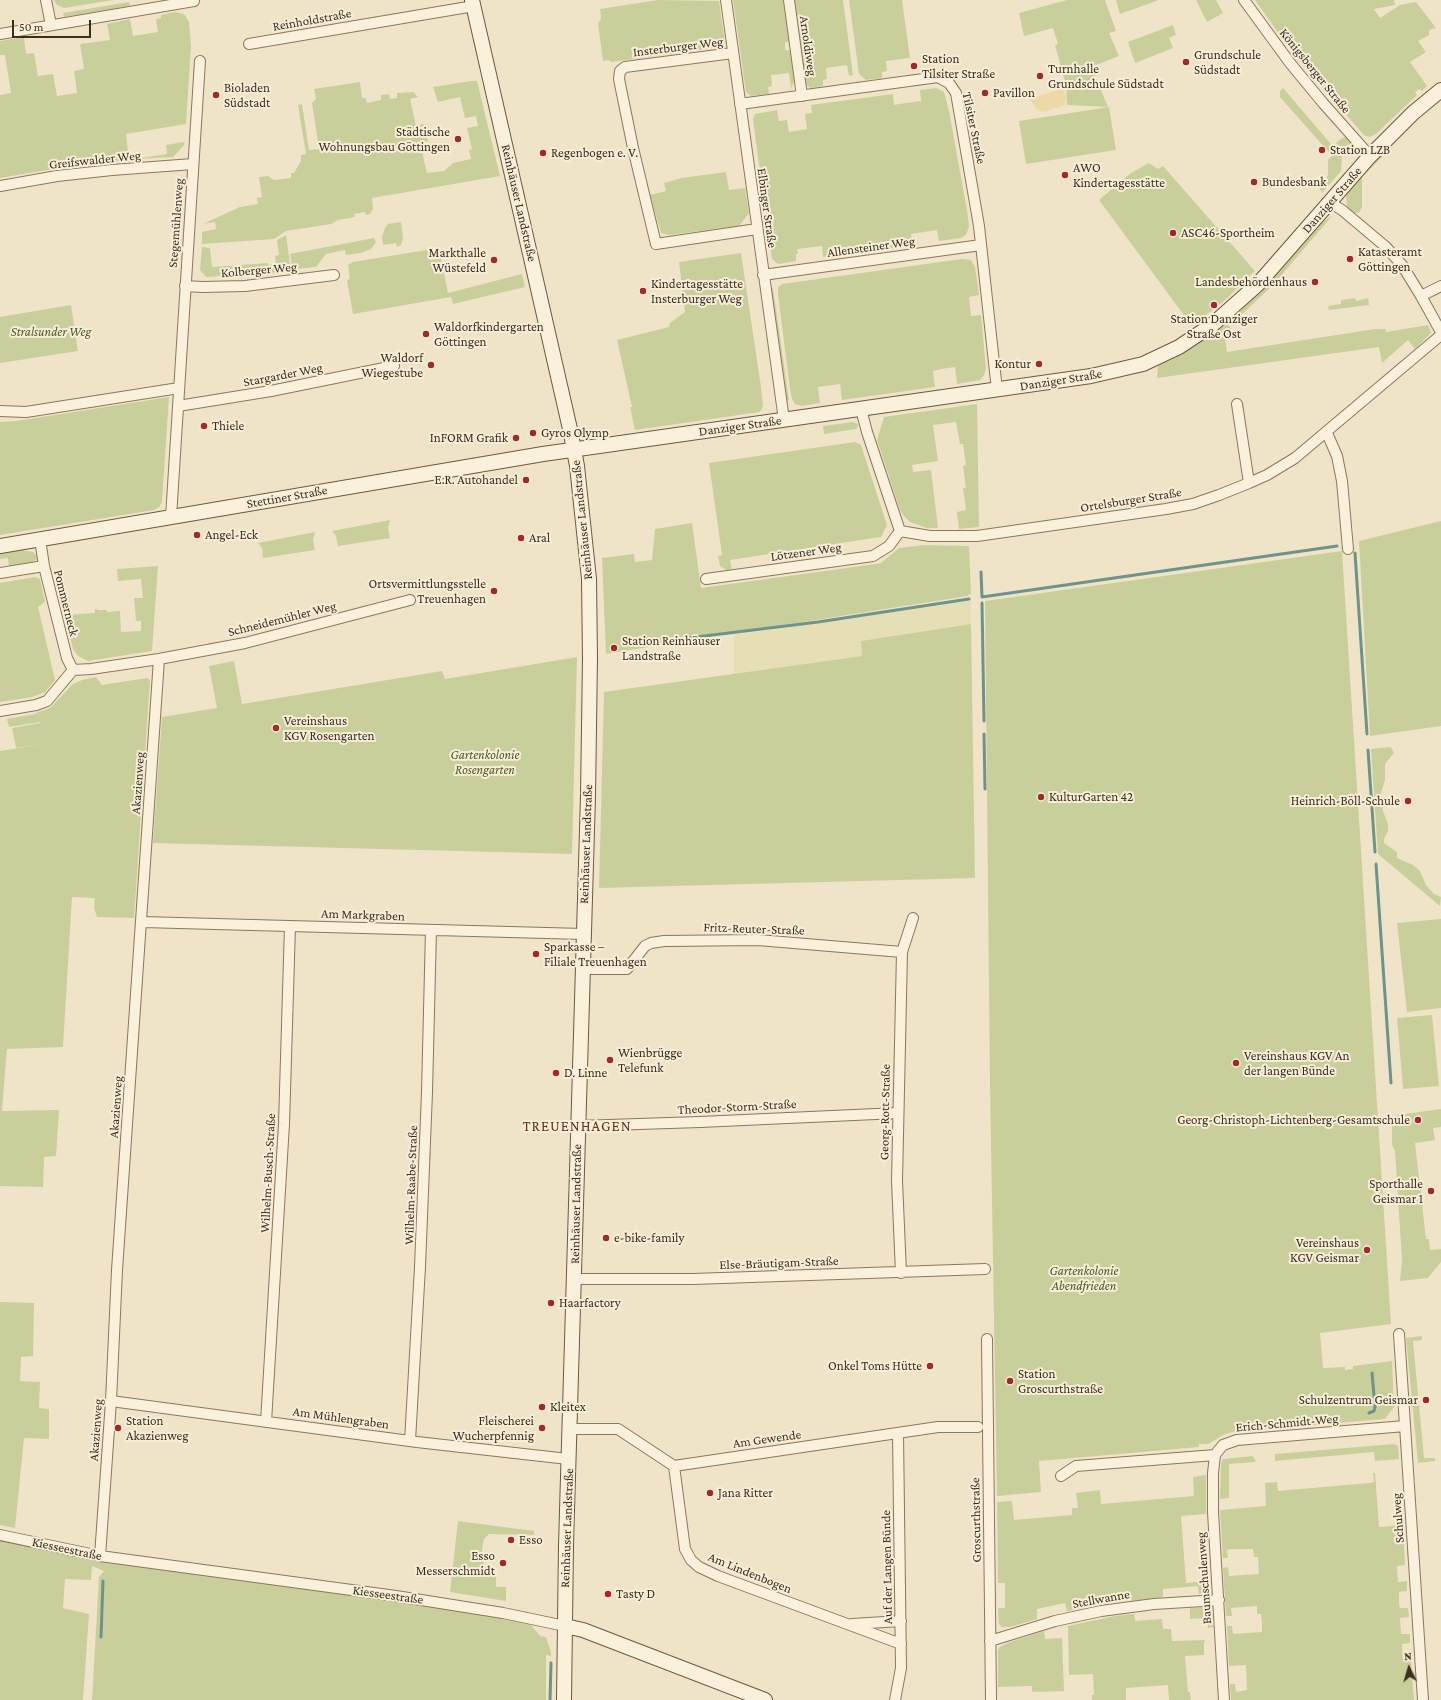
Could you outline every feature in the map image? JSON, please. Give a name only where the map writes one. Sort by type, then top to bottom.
[{"type":"street","points":[[46,0],[51,25]]},
{"type":"street","name":"Elbinger Straße","points":[[726,0],[784,420]]},
{"type":"street","name":"Arnoldiweg","points":[[789,0],[802,96]]},
{"type":"street","name":"Königsberger Straße","points":[[1244,0],[1290,63],[1370,156]]},
{"type":"street","points":[[0,34],[194,1]]},
{"type":"street","name":"Reinholdstraße","points":[[248,44],[473,3]]},
{"type":"street","name":"Reinhäuser Landstraße","points":[[473,3],[574,449],[589,593],[590,658],[568,1459],[564,1700]]},
{"type":"street","name":"Insterburger Weg","points":[[733,53],[625,67],[620,71],[619,79],[633,148],[656,244],[757,229]]},
{"type":"street","name":"Stegemühlenweg","points":[[171,518],[200,61]]},
{"type":"street","name":"Tilsiter Straße","points":[[740,104],[938,77],[949,83],[956,93],[982,245],[997,390]]},
{"type":"street","name":"Danziger Straße","points":[[574,449],[997,390],[1123,370],[1143,364],[1179,347],[1212,325],[1258,284],[1370,156],[1413,113],[1441,90]]},
{"type":"street","name":"Greifswalder Weg","points":[[0,186],[57,176],[193,164]]},
{"type":"street","points":[[1329,202],[1342,210],[1386,247],[1402,265],[1441,333]]},
{"type":"street","name":"Allensteiner Weg","points":[[763,275],[982,245]]},
{"type":"street","name":"Kolberger Weg","points":[[185,286],[245,286],[334,275]]},
{"type":"street","points":[[1421,296],[1441,286]]},
{"type":"street","name":"Ortelsburger Straße","points":[[900,532],[930,536],[977,536],[1193,504],[1267,475],[1295,458],[1441,333]]},
{"type":"street","name":"Stargarder Weg","points":[[178,406],[271,391],[394,366]]},
{"type":"street","points":[[0,410],[26,412],[179,388]]},
{"type":"street","points":[[1237,404],[1249,483]]},
{"type":"street","points":[[862,409],[867,432],[900,532]]},
{"type":"street","points":[[1327,432],[1337,456],[1342,481],[1348,549]]},
{"type":"street","name":"Stettiner Straße","points":[[0,546],[574,449]]},
{"type":"street","name":"Lötzener Weg","points":[[706,579],[873,556],[889,546],[900,532]]},
{"type":"street","name":"Pommerneck","points":[[40,539],[44,566],[66,658],[73,670]]},
{"type":"street","points":[[0,574],[44,566]]},
{"type":"street","name":"Schneidemühler Weg","points":[[159,659],[245,643],[410,600]]},
{"type":"street","points":[[0,711],[36,705],[47,701],[73,670],[91,669],[159,659]]},
{"type":"street","name":"Akazienweg","points":[[100,1556],[111,1401],[118,1264],[159,659]]},
{"type":"street","points":[[902,952],[913,918]]},
{"type":"street","name":"Am Markgraben","points":[[142,922],[583,934]]},
{"type":"street","name":"Wilhelm-Busch-Straße","points":[[266,1422],[284,1124],[290,926]]},
{"type":"street","name":"Wilhelm-Raabe-Straße","points":[[410,1441],[420,1267],[427,1092],[431,930]]},
{"type":"street","name":"Fritz-Reuter-Straße","points":[[582,970],[627,969],[644,946],[651,943],[664,941],[758,940],[902,952]]},
{"type":"street","name":"Georg-Rott-Straße","points":[[901,1272],[898,1196],[898,1113],[902,952]]},
{"type":"street","name":"Theodor-Storm-Straße","points":[[577,1126],[898,1113]]},
{"type":"street","name":"Else-Bräutigam-Straße","points":[[574,1279],[693,1279],[985,1269]]},
{"type":"street","name":"Schulweg","points":[[1399,1334],[1423,1700]]},
{"type":"street","name":"Groscurthstraße","points":[[987,1340],[991,1700]]},
{"type":"street","name":"Am Mühlengraben","points":[[111,1401],[410,1441],[568,1459]]},
{"type":"street","name":"Erich-Schmidt-Weg","points":[[1216,1455],[1223,1445],[1237,1440],[1405,1426]]},
{"type":"street","name":"Am Gewende","points":[[674,1466],[938,1427],[978,1427]]},
{"type":"street","points":[[570,1429],[618,1429],[674,1466]]},
{"type":"street","name":"Auf der Langen Bünde","points":[[894,1700],[901,1668],[898,1433]]},
{"type":"street","points":[[1060,1476],[1076,1466],[1216,1455]]},
{"type":"street","name":"Baumschulenweg","points":[[1216,1455],[1213,1473],[1213,1512],[1224,1700]]},
{"type":"street","name":"Am Lindenbogen","points":[[674,1466],[685,1549],[691,1560],[699,1567],[718,1576],[901,1644]]},
{"type":"street","name":"Kiesseestraße","points":[[0,1535],[100,1556],[396,1596],[503,1613],[565,1626],[583,1630],[765,1700]]},
{"type":"street","name":"Stellwanne","points":[[990,1641],[1055,1621],[1101,1612],[1154,1604],[1219,1600]]},
{"type":"street","name":"Am Lindenbogen","points":[[848,1624],[901,1621]]},
{"type":"shaded area","points":[[971,601],[971,624],[861,641],[862,656],[734,674],[734,635]]},
{"type":"green space","points":[[54,0],[114,0],[64,8],[57,5]]},
{"type":"green space","points":[[658,0],[719,1],[725,43],[721,47],[611,62],[609,60],[603,61],[598,24],[601,18],[600,9]]},
{"type":"green space","points":[[733,0],[784,0],[790,42],[785,42],[785,50],[793,51],[796,76],[791,89],[789,73],[771,75],[772,86],[768,87],[769,94],[751,96],[746,92]]},
{"type":"green space","points":[[792,0],[843,0],[853,75],[849,76],[847,65],[826,68],[827,79],[823,80],[823,86],[811,88],[804,84]]},
{"type":"green space","points":[[849,0],[902,0],[910,58],[886,61],[887,71],[882,72],[882,78],[866,80],[859,74]]},
{"type":"green space","points":[[1067,0],[1105,0],[1116,31],[1109,33],[1119,56],[1091,67],[1108,107],[1067,105],[1066,85],[1055,45],[1058,44],[1053,28],[1024,36],[1019,13]]},
{"type":"green space","points":[[1116,0],[1159,0],[1120,14]]},
{"type":"green space","points":[[1196,0],[1216,0],[1223,13],[1207,22]]},
{"type":"green space","points":[[1255,0],[1394,0],[1395,5],[1374,9],[1380,18],[1400,5],[1416,2],[1436,28],[1429,30],[1429,35],[1418,41],[1426,52],[1410,62],[1427,86],[1422,91],[1420,89],[1415,92],[1417,95],[1376,134],[1370,137],[1366,136],[1293,54]]},
{"type":"green space","points":[[129,2],[130,6],[64,17],[63,13]]},
{"type":"green space","points":[[175,12],[184,14],[189,22],[191,46],[186,124],[126,134],[129,160],[77,165],[0,178],[0,95],[11,93],[5,55],[0,55],[0,41],[24,37],[26,54],[34,53],[38,76],[53,74],[57,96],[77,93],[74,71],[84,69],[80,44],[110,40],[107,24],[130,19],[133,36],[158,32],[156,19],[161,18],[161,15]]},
{"type":"green space","points":[[1173,25],[1176,35],[1169,38],[1173,48],[1135,63],[1128,42]]},
{"type":"green space","points":[[477,81],[500,176],[372,198],[373,209],[370,214],[366,215],[365,212],[354,214],[355,217],[338,220],[331,224],[286,231],[274,239],[202,244],[202,232],[216,229],[215,222],[203,224],[240,207],[258,204],[257,198],[262,197],[259,177],[268,176],[274,180],[291,178],[291,173],[294,173],[301,161],[301,155],[306,154],[298,105],[302,104],[309,150],[319,149],[312,103],[316,99],[314,89],[360,82],[362,98],[366,98],[367,103],[381,100],[381,95],[389,94],[390,99],[397,98],[397,93],[413,92],[418,97],[410,99],[416,126],[424,124],[428,141],[420,143],[427,173],[444,171],[453,163],[471,159],[469,150],[472,149],[467,128],[478,126],[476,116],[465,118],[460,97],[438,102],[433,87]]},
{"type":"green space","points":[[936,88],[944,92],[949,111],[968,216],[969,227],[966,235],[961,238],[939,241],[937,230],[911,234],[913,245],[823,257],[822,246],[797,249],[798,254],[796,254],[796,261],[778,264],[772,259],[753,119],[755,114],[777,110],[779,121],[787,120],[789,132],[807,129],[805,114],[812,113],[811,105],[893,94],[894,105],[921,101],[920,90]]},
{"type":"green space","points":[[1283,88],[1342,157],[1341,171],[1322,193],[1319,187],[1328,176],[1328,160],[1332,156],[1280,97],[1280,91]]},
{"type":"green space","points":[[1109,107],[1116,150],[1026,164],[1019,121]]},
{"type":"green space","points":[[1346,137],[1352,142],[1355,150],[1344,153],[1336,143]]},
{"type":"green space","points":[[183,142],[185,144],[173,157],[136,159],[167,154],[166,145]]},
{"type":"green space","points":[[1390,145],[1392,147],[1362,177],[1362,207],[1359,213],[1352,213],[1347,207],[1346,193]]},
{"type":"green space","name":"ASC46-Sportheim","points":[[1149,163],[1158,169],[1163,166],[1255,271],[1224,301],[1192,326],[1099,200],[1131,173]]},
{"type":"green space","points":[[726,172],[729,190],[745,188],[749,213],[739,226],[669,235],[661,233],[650,195],[666,191],[664,183],[682,178]]},
{"type":"green space","points":[[1332,216],[1273,285],[1238,318],[1238,313],[1270,282],[1322,222]]},
{"type":"green space","points":[[401,222],[403,238],[401,245],[397,247],[396,243],[383,245],[382,237],[388,224]]},
{"type":"green space","points":[[286,235],[291,271],[206,277],[200,270],[202,247],[210,248],[212,267],[268,263],[268,265],[276,264],[275,256],[279,255],[277,240]]},
{"type":"green space","points":[[374,238],[376,242],[371,249],[361,253],[346,255],[345,250],[326,254],[316,267],[295,269],[295,266],[292,266],[290,254]]},
{"type":"green space","points":[[427,250],[430,260],[441,258],[448,293],[522,274],[525,287],[453,304],[451,297],[353,314],[347,280],[350,279],[348,265],[353,262]]},
{"type":"green space","points":[[741,253],[761,387],[763,406],[760,412],[635,430],[630,407],[632,407],[617,340],[669,327],[670,323],[685,312],[679,262]]},
{"type":"green space","points":[[962,259],[971,260],[975,267],[979,295],[969,297],[971,316],[981,315],[986,369],[980,380],[957,384],[955,367],[933,371],[935,387],[842,400],[840,384],[818,387],[820,403],[802,406],[795,404],[792,399],[790,389],[778,287],[782,284]]},
{"type":"green space","points":[[773,288],[789,400],[786,402],[769,289]]},
{"type":"green space","points":[[1355,298],[1356,301],[1368,298],[1369,305],[1329,310],[1328,306],[1341,304],[1341,300]]},
{"type":"green space","name":"Stralsunder Weg","points":[[71,305],[78,351],[0,363],[0,317]]},
{"type":"green space","points":[[1227,323],[1233,331],[1225,337],[1227,352],[1375,329],[1386,329],[1386,332],[1428,325],[1431,333],[1415,349],[1408,340],[1382,363],[1379,347],[1157,378],[1158,365],[1171,360]]},
{"type":"green space","points":[[169,397],[162,502],[159,507],[154,510],[0,535],[0,422],[16,421]]},
{"type":"green space","points":[[977,404],[979,527],[959,529],[957,512],[966,510],[963,488],[966,488],[963,466],[966,465],[963,444],[960,444],[956,422],[933,425],[938,461],[912,465],[913,472],[931,470],[938,528],[927,528],[910,522],[900,510],[877,440],[884,417]]},
{"type":"green space","points":[[853,422],[858,424],[856,429],[824,434],[823,426]]},
{"type":"green space","points":[[855,442],[861,445],[887,525],[881,537],[730,560],[732,571],[728,571],[720,566],[718,556],[722,555],[709,463]]},
{"type":"green space","points":[[390,520],[388,528],[390,538],[338,546],[336,536],[332,531]]},
{"type":"green space","points":[[1441,521],[1441,726],[1370,736],[1359,541]]},
{"type":"green space","points":[[692,523],[701,588],[881,563],[899,548],[923,545],[969,546],[971,594],[968,596],[797,623],[679,639],[679,642],[606,654],[602,558],[634,554],[635,562],[652,560],[655,529]]},
{"type":"green space","points":[[315,532],[313,540],[315,550],[263,558],[262,548],[258,543]]},
{"type":"green space","points":[[21,550],[33,552],[37,556],[37,559],[31,563],[9,567],[8,558],[0,559],[0,553]]},
{"type":"green space","name":"Gartenkolonie Abendfrieden","points":[[1342,551],[1391,1324],[1320,1333],[1323,1368],[1345,1367],[1345,1370],[1353,1369],[1353,1366],[1392,1361],[1394,1407],[1385,1419],[1232,1432],[1225,1434],[1208,1444],[1199,1444],[1199,1447],[1039,1461],[1041,1492],[997,1496],[990,1083],[985,601]]},
{"type":"green space","points":[[158,566],[152,651],[88,661],[78,656],[73,649],[65,615],[95,613],[95,609],[107,610],[107,612],[120,611],[121,632],[141,631],[141,621],[136,621],[134,598],[143,598],[141,579],[118,581],[117,569]]},
{"type":"green space","points":[[35,577],[40,579],[45,602],[38,607],[55,680],[45,692],[32,697],[0,702],[0,583]]},
{"type":"green space","points":[[971,624],[975,878],[599,888],[604,692],[862,656],[861,641]]},
{"type":"green space","name":"Gartenkolonie Rosengarten","points":[[577,657],[572,854],[153,843],[162,717],[217,708],[209,666],[234,661],[242,704],[442,671],[445,679]]},
{"type":"green space","points":[[96,677],[102,685],[147,678],[150,680],[134,918],[97,917],[94,908],[95,898],[72,897],[63,1047],[7,1049],[2,1111],[59,1110],[56,1156],[44,1157],[43,1187],[0,1186],[0,751],[44,744],[16,748],[12,728],[40,722],[9,727],[7,719],[35,714],[50,708],[73,684],[82,680]]},
{"type":"green space","points":[[1391,747],[1394,753],[1385,764],[1385,780],[1381,793],[1383,811],[1388,824],[1388,831],[1384,839],[1384,843],[1397,852],[1397,858],[1413,865],[1420,871],[1426,885],[1434,894],[1441,897],[1440,906],[1378,854],[1371,749]]},
{"type":"green space","points":[[1441,919],[1441,1008],[1407,1012],[1397,923]]},
{"type":"green space","points":[[1432,1015],[1439,1086],[1403,1089],[1397,1018]]},
{"type":"green space","points":[[1441,1109],[1441,1127],[1433,1128],[1435,1140],[1415,1143],[1426,1239],[1429,1239],[1430,1250],[1441,1249],[1441,1262],[1428,1278],[1400,1281],[1402,1260],[1395,1151],[1392,1145],[1392,1125],[1397,1115]]},
{"type":"green space","points":[[0,1302],[34,1303],[33,1356],[21,1357],[20,1381],[40,1382],[39,1408],[49,1409],[49,1439],[24,1438],[15,1528],[0,1525]]},
{"type":"green space","points":[[1422,1336],[1422,1340],[1413,1341],[1424,1458],[1435,1458],[1435,1461],[1418,1463],[1406,1338]]},
{"type":"green space","points":[[1394,1444],[1398,1446],[1399,1459],[1375,1461],[1374,1452],[1275,1461],[1275,1454]]},
{"type":"green space","points":[[1253,1456],[1256,1462],[1229,1464],[1229,1498],[1220,1499],[1221,1464],[1223,1459]]},
{"type":"green space","points":[[1373,1473],[1375,1473],[1379,1527],[1403,1525],[1405,1565],[1397,1566],[1398,1582],[1407,1581],[1407,1591],[1399,1592],[1399,1604],[1400,1608],[1408,1608],[1409,1617],[1400,1618],[1401,1634],[1410,1634],[1410,1643],[1402,1644],[1403,1661],[1411,1661],[1414,1700],[1231,1700],[1230,1684],[1235,1684],[1236,1692],[1247,1690],[1246,1665],[1229,1666],[1227,1626],[1232,1626],[1233,1634],[1262,1632],[1262,1623],[1261,1614],[1257,1614],[1257,1606],[1231,1608],[1232,1616],[1226,1616],[1223,1568],[1228,1567],[1229,1576],[1259,1574],[1258,1557],[1254,1557],[1253,1549],[1227,1550],[1228,1558],[1223,1558],[1220,1510],[1266,1506],[1265,1483],[1277,1482],[1278,1491],[1369,1483],[1374,1482]]},
{"type":"green space","points":[[1206,1475],[1206,1514],[1181,1516],[1186,1583],[1210,1581],[1206,1591],[1199,1594],[1198,1586],[1163,1589],[1163,1597],[1132,1601],[1130,1593],[1101,1597],[1102,1605],[1067,1611],[1065,1603],[1037,1609],[1037,1619],[1010,1627],[1002,1627],[999,1624],[998,1608],[1005,1608],[1005,1583],[998,1583],[997,1502],[1012,1501],[1014,1520],[1072,1515],[1072,1508],[1078,1508],[1076,1493],[1100,1490],[1101,1504],[1194,1496],[1193,1477]]},
{"type":"green space","points":[[458,1521],[534,1531],[534,1535],[489,1534],[484,1539],[482,1549],[484,1567],[496,1567],[496,1587],[506,1587],[506,1601],[450,1592]]},
{"type":"green space","points":[[0,1540],[106,1562],[399,1600],[475,1613],[531,1625],[540,1636],[546,1637],[551,1652],[551,1656],[546,1655],[546,1700],[92,1700],[99,1577],[104,1571],[92,1566],[91,1580],[65,1579],[63,1608],[89,1614],[83,1700],[0,1700]]},
{"type":"green space","points":[[1206,1607],[1212,1612],[1213,1627],[1208,1628],[1208,1618],[1190,1619],[1190,1608]]},
{"type":"green space","points":[[1134,1614],[1135,1621],[1162,1619],[1163,1629],[1171,1629],[1172,1641],[1205,1640],[1204,1655],[1185,1656],[1188,1692],[1190,1692],[1191,1700],[1169,1700],[1168,1685],[1126,1688],[1126,1700],[1092,1700],[1092,1695],[1094,1695],[1093,1674],[1069,1675],[1068,1626],[1115,1616]]},
{"type":"green space","points":[[1044,1631],[1045,1639],[1062,1638],[1064,1691],[1032,1692],[1032,1686],[998,1687],[998,1650],[1000,1647],[1007,1643]]},
{"type":"sand","points":[[1060,89],[1063,90],[1066,96],[1065,105],[1043,112],[1037,110],[1030,99]]},
{"type":"waterway","points":[[981,572],[982,597],[1337,546]]},
{"type":"waterway","points":[[1355,553],[1367,734]]},
{"type":"waterway","points":[[672,640],[818,622],[969,599]]},
{"type":"waterway","points":[[982,603],[984,721]]},
{"type":"waterway","points":[[984,734],[985,789]]},
{"type":"waterway","points":[[1368,750],[1375,852]]},
{"type":"waterway","points":[[1376,864],[1391,1083]]},
{"type":"waterway","points":[[1369,1413],[1374,1411],[1375,1407],[1372,1373]]},
{"type":"waterway","points":[[101,1637],[103,1581]]},
{"type":"waterway","points":[[550,1700],[551,1663]]},
{"type":"place","name":"Grundschule Südstadt","points":[[1186,62]]},
{"type":"place","name":"Station Tilsiter Straße","points":[[914,66]]},
{"type":"place","name":"Turnhalle Grundschule Südstadt","points":[[1040,76]]},
{"type":"place","name":"Pavillon","points":[[985,93]]},
{"type":"place","name":"Bioladen Südstadt","points":[[216,95]]},
{"type":"place","name":"Städtische Wohnungsbau Göttingen","points":[[458,139]]},
{"type":"place","name":"Station LZB","points":[[1322,150]]},
{"type":"place","name":"Regenbogen e. V.","points":[[543,153]]},
{"type":"place","name":"AWO Kindertagesstätte","points":[[1065,175]]},
{"type":"place","name":"Bundesbank","points":[[1254,182]]},
{"type":"place","name":"ASC46-Sportheim","points":[[1173,233]]},
{"type":"place","name":"Katasteramt Göttingen","points":[[1350,259]]},
{"type":"place","name":"Markthalle Wüstefeld","points":[[494,260]]},
{"type":"place","name":"Landesbehördenhaus","points":[[1315,282]]},
{"type":"place","name":"Kindertagesstätte Insterburger Weg","points":[[643,291]]},
{"type":"place","name":"Station Danziger Straße Ost","points":[[1214,305]]},
{"type":"place","name":"Waldorfkindergarten Göttingen","points":[[426,334]]},
{"type":"place","name":"Kontur","points":[[1039,364]]},
{"type":"place","name":"Waldorf Wiegestube","points":[[431,365]]},
{"type":"place","name":"Thiele","points":[[204,426]]},
{"type":"place","name":"Gyros Olymp","points":[[533,433]]},
{"type":"place","name":"InFORM Grafik","points":[[516,438]]},
{"type":"place","name":"E.R. Autohandel","points":[[526,480]]},
{"type":"place","name":"Angel-Eck","points":[[197,535]]},
{"type":"place","name":"Aral","points":[[521,538]]},
{"type":"place","name":"Ortsvermittlungsstelle Treuenhagen","points":[[494,591]]},
{"type":"place","name":"Station Reinhäuser Landstraße","points":[[614,648]]},
{"type":"place","name":"Vereinshaus KGV Rosengarten","points":[[276,728]]},
{"type":"place","name":"KulturGarten 42","points":[[1041,797]]},
{"type":"place","name":"Heinrich-Böll-Schule","points":[[1408,801]]},
{"type":"place","name":"Sparkasse – Filiale Treuenhagen","points":[[536,954]]},
{"type":"place","name":"Wienbrügge Telefunk","points":[[610,1060]]},
{"type":"place","name":"Vereinshaus KGV An der langen Bünde","points":[[1236,1063]]},
{"type":"place","name":"D. Linne","points":[[556,1073]]},
{"type":"place","name":"Georg-Christoph-Lichtenberg-Gesamtschule","points":[[1418,1120]]},
{"type":"place","name":"Sporthalle Geismar 1","points":[[1431,1191]]},
{"type":"place","name":"e-bike-family","points":[[606,1238]]},
{"type":"place","name":"Vereinshaus KGV Geismar","points":[[1367,1250]]},
{"type":"place","name":"Haarfactory","points":[[551,1303]]},
{"type":"place","name":"Onkel Toms Hütte","points":[[930,1366]]},
{"type":"place","name":"Station Groscurthstraße","points":[[1010,1381]]},
{"type":"place","name":"Schulzentrum Geismar","points":[[1426,1400]]},
{"type":"place","name":"Kleitex","points":[[542,1407]]},
{"type":"place","name":"Station Akazienweg","points":[[118,1428]]},
{"type":"place","name":"Fleischerei Wucherpfennig","points":[[542,1428]]},
{"type":"place","name":"Jana Ritter","points":[[710,1493]]},
{"type":"place","name":"Esso","points":[[511,1540]]},
{"type":"place","name":"Esso Messerschmidt","points":[[503,1563]]},
{"type":"place","name":"Tasty D","points":[[608,1594]]},
{"type":"district","name":"TREUENHAGEN","points":[[577,1126]]}]
